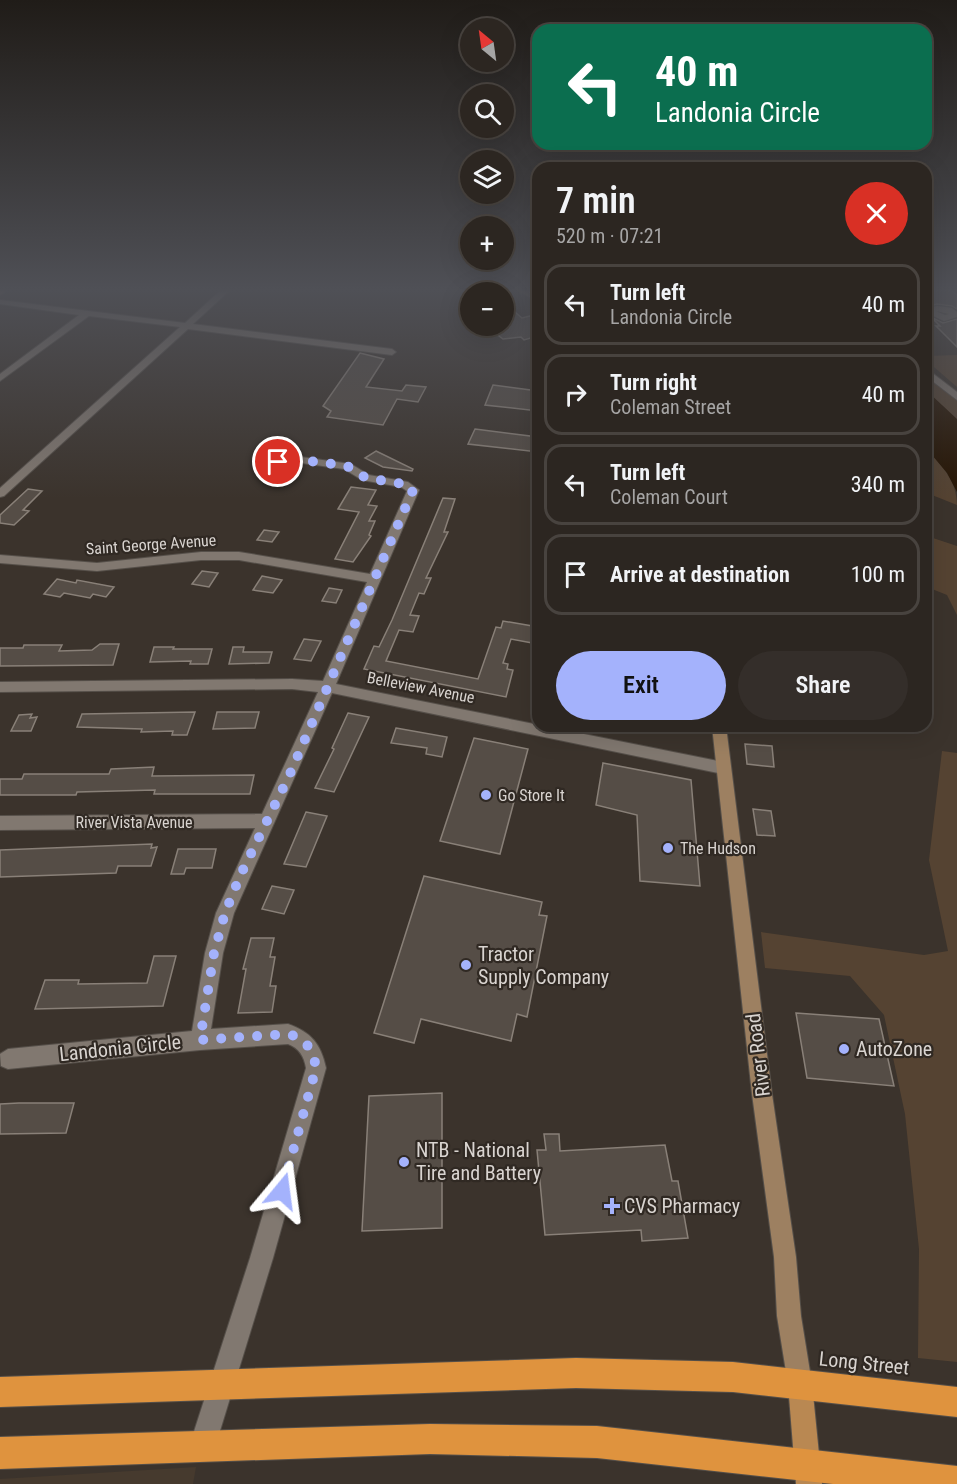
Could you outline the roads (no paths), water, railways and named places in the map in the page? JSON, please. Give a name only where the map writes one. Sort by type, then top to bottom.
[{"type":"highway","name":"Long Street","points":[[0,1392],[576,1373],[733,1377],[957,1402]]},
{"type":"highway","points":[[0,1454],[430,1438],[597,1442],[808,1475],[946,1481]]},
{"type":"main road","points":[[800,1384],[808,1475]]},
{"type":"street","points":[[0,378],[24,360]]},
{"type":"street","points":[[0,494],[147,360]]},
{"type":"street","points":[[932,376],[957,397]]},
{"type":"street","points":[[200,1040],[214,953],[225,913],[240,876],[289,776],[413,490],[409,486],[366,478],[347,466],[287,458],[280,460],[274,467]]},
{"type":"street","name":"Saint George Avenue","points":[[0,559],[97,567],[201,556],[239,556],[375,579]]},
{"type":"street","name":"Belleview Avenue","points":[[0,687],[292,684],[326,687],[532,729]]},
{"type":"street","name":"Belleview Avenue","points":[[547,732],[723,768]]},
{"type":"street","name":"River Road","points":[[720,732],[762,1094],[786,1257],[789,1316],[800,1384]]},
{"type":"street","name":"River Vista Avenue","points":[[0,823],[267,820]]},
{"type":"street","name":"Landonia Circle","points":[[8,1059],[200,1040],[288,1034],[299,1037],[308,1044],[314,1055],[316,1068],[282,1191],[202,1447]]},
{"type":"place","name":"Go Store It","points":[[486,795]]},
{"type":"place","name":"The Hudson","points":[[668,848]]},
{"type":"place","name":"Tractor Supply Company","points":[[466,965]]},
{"type":"place","name":"AutoZone","points":[[844,1049]]},
{"type":"place","name":"NTB - National Tire and Battery","points":[[404,1162]]},
{"type":"place","name":"CVS Pharmacy","points":[[612,1206]]}]
